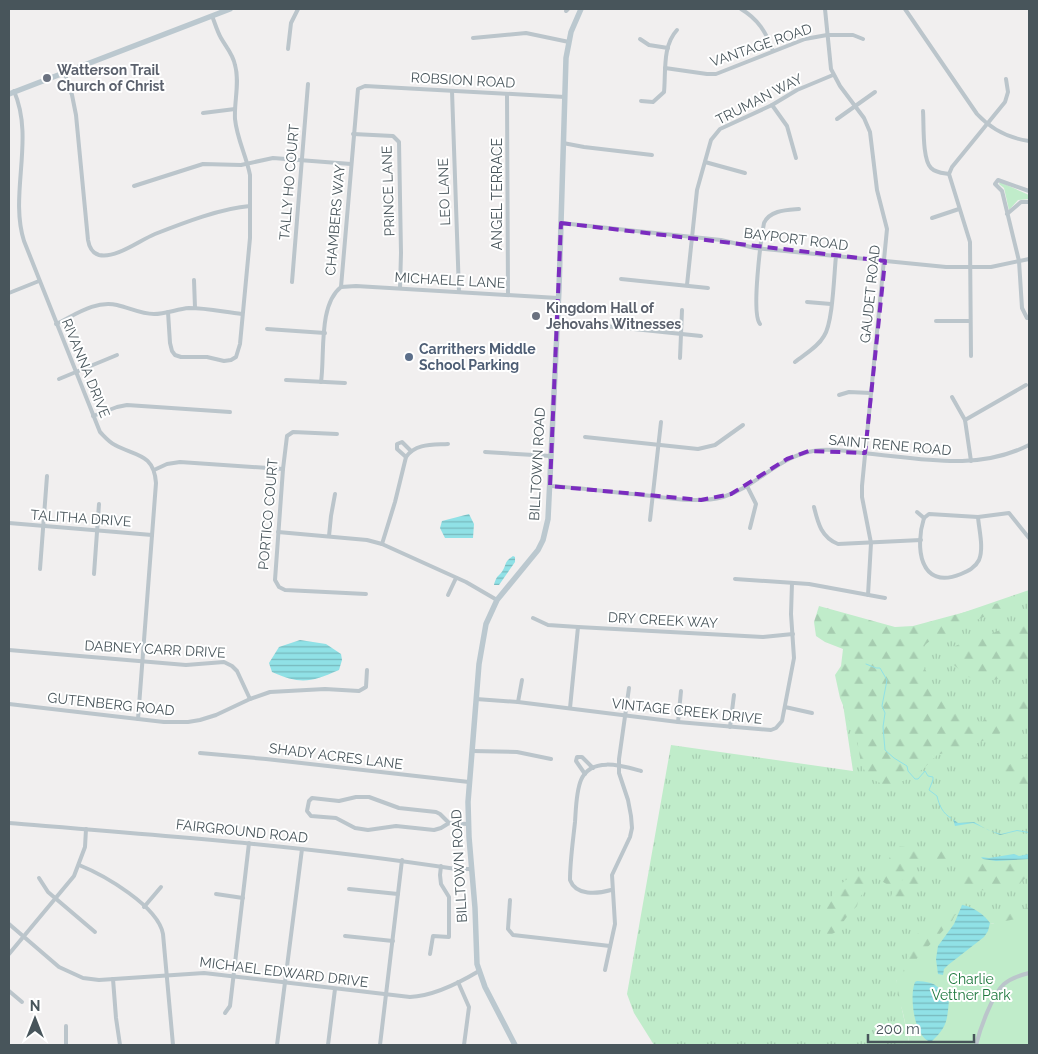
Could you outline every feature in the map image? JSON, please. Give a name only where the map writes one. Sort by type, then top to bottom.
[{"type":"main road","points":[[12,92],[230,9]]},
{"type":"main road","name":"BILLTOWN ROAD","points":[[515,1045],[488,996],[476,957],[476,908],[468,824],[469,782],[483,636],[489,614],[497,600],[532,559],[540,546],[548,519],[565,97],[569,42],[581,9]]},
{"type":"street","points":[[288,49],[291,23],[298,9]]},
{"type":"street","points":[[741,9],[760,24],[773,51]]},
{"type":"street","name":"GAUDET ROAD","points":[[825,9],[833,75],[864,118],[872,138],[877,190],[888,229],[862,492],[871,543],[868,595]]},
{"type":"street","points":[[905,9],[977,114],[987,124],[1009,136],[1029,141]]},
{"type":"street","points":[[168,312],[170,346],[175,355],[181,357],[207,357],[224,361],[231,360],[237,354],[240,344],[249,251],[250,175],[248,164],[237,136],[235,109],[236,65],[221,38],[212,16]]},
{"type":"street","points":[[641,101],[653,102],[664,92],[668,48],[670,39],[677,30]]},
{"type":"street","points":[[474,38],[526,33],[569,42]]},
{"type":"street","name":"VANTAGE ROAD","points":[[665,68],[716,74],[725,72],[800,40],[827,35],[853,35],[863,39]]},
{"type":"street","points":[[640,39],[649,45],[668,48]]},
{"type":"street","points":[[64,72],[72,95],[76,115],[88,240],[90,247],[95,253],[101,255],[113,254],[154,235],[225,210],[250,206]]},
{"type":"street","name":"TRUMAN WAY","points":[[687,285],[697,190],[711,140],[720,129],[772,105],[797,90],[833,75]]},
{"type":"street","points":[[971,356],[970,242],[949,174],[952,167],[1007,99],[1006,80]]},
{"type":"street","name":"TALLY HO COURT","points":[[292,282],[308,84]]},
{"type":"street","name":"ROBSION ROAD","points":[[360,86],[565,97]]},
{"type":"street","name":"CHAMBERS WAY","points":[[321,382],[329,304],[336,291],[341,287],[356,93],[360,86]]},
{"type":"street","name":"LEO LANE","points":[[452,91],[459,292]]},
{"type":"street","name":"RIVANNA DRIVE","points":[[12,92],[19,103],[22,123],[20,228],[24,242],[100,432],[116,446],[140,455],[148,461],[154,470]]},
{"type":"street","points":[[837,119],[875,92]]},
{"type":"street","name":"ANGEL TERRACE","points":[[507,94],[508,294]]},
{"type":"street","points":[[772,105],[787,126],[796,158]]},
{"type":"street","points":[[203,113],[235,109]]},
{"type":"street","points":[[923,110],[928,164],[936,172],[949,174]]},
{"type":"street","name":"PRINCE LANE","points":[[353,134],[390,136],[396,138],[399,142],[400,288]]},
{"type":"street","points":[[563,143],[584,148],[652,155]]},
{"type":"street","points":[[134,186],[203,164],[248,164],[273,158],[351,164]]},
{"type":"street","points":[[706,162],[745,173]]},
{"type":"street","points":[[1029,191],[998,180],[995,184],[1002,191],[1019,261],[1022,308],[1027,318],[1029,318]]},
{"type":"street","points":[[1007,214],[1021,202],[1029,202]]},
{"type":"street","points":[[760,324],[756,315],[764,223],[767,217],[774,213],[799,209]]},
{"type":"street","points":[[932,218],[960,209]]},
{"type":"street","name":"BAYPORT ROAD","points":[[561,223],[725,240],[761,249],[947,268],[991,267],[1029,259]]},
{"type":"street","points":[[796,362],[825,336],[830,321],[836,256]]},
{"type":"street","points":[[621,279],[708,288]]},
{"type":"street","points":[[194,280],[195,308]]},
{"type":"street","points":[[9,293],[39,281]]},
{"type":"street","name":"MICHAELE LANE","points":[[341,287],[400,288],[558,298]]},
{"type":"street","points":[[808,302],[831,304]]},
{"type":"street","points":[[56,324],[91,306],[103,304],[117,305],[143,313],[168,312],[186,308],[207,308],[242,314]]},
{"type":"street","points":[[680,358],[682,310]]},
{"type":"street","points":[[557,321],[701,336]]},
{"type":"street","points":[[936,321],[970,321]]},
{"type":"street","points":[[267,329],[325,334]]},
{"type":"street","points":[[59,378],[116,356]]},
{"type":"street","points":[[286,380],[345,383]]},
{"type":"street","points":[[965,420],[1026,385]]},
{"type":"street","points":[[839,395],[849,392],[871,393]]},
{"type":"street","points":[[952,397],[965,420],[971,461]]},
{"type":"street","points":[[93,416],[126,405],[230,412]]},
{"type":"street","points":[[650,520],[662,422]]},
{"type":"street","points":[[585,438],[704,448],[721,442],[743,425]]},
{"type":"street","name":"PORTICO COURT","points":[[337,434],[294,432],[286,438],[274,577],[279,587],[285,590],[366,594]]},
{"type":"street","points":[[406,457],[397,449],[397,444],[402,442],[411,451]]},
{"type":"street","points":[[382,544],[406,457],[411,451],[426,445],[448,444]]},
{"type":"street","name":"SAINT RENE ROAD","points":[[550,486],[688,500],[710,500],[731,494],[747,486],[787,459],[810,451],[832,450],[945,462],[971,461],[1001,456],[1029,445]]},
{"type":"street","points":[[485,452],[551,456]]},
{"type":"street","points":[[138,719],[156,483],[154,470],[167,464],[180,462],[283,470]]},
{"type":"street","points":[[40,570],[47,476]]},
{"type":"street","points":[[747,486],[755,500],[756,506],[750,528]]},
{"type":"street","points":[[329,536],[330,516],[335,494]]},
{"type":"street","points":[[94,574],[99,504]]},
{"type":"street","points":[[814,507],[820,529],[829,539],[841,544],[921,540]]},
{"type":"street","points":[[917,512],[924,518]]},
{"type":"street","points":[[978,517],[979,559],[973,568],[949,577],[942,577],[927,569],[920,558],[924,518],[929,514],[978,517],[1010,514],[1029,538]]},
{"type":"street","name":"TALITHA DRIVE","points":[[9,523],[152,535]]},
{"type":"street","points":[[278,532],[367,540],[382,544],[456,578],[497,600]]},
{"type":"street","points":[[448,595],[456,578]]},
{"type":"street","points":[[735,579],[792,582],[885,598]]},
{"type":"street","name":"VINTAGE CREEK DRIVE","points":[[476,699],[518,702],[678,722],[771,730],[780,724],[794,659],[791,614],[792,582]]},
{"type":"street","name":"DRY CREEK WAY","points":[[533,618],[548,625],[578,627],[763,637],[793,634]]},
{"type":"street","points":[[570,708],[578,627]]},
{"type":"street","name":"DABNEY CARR DRIVE","points":[[9,650],[186,665],[224,662],[237,671],[250,698]]},
{"type":"street","name":"GUTENBERG ROAD","points":[[9,704],[171,723],[200,720],[216,715],[250,698],[270,692],[325,689],[359,691],[366,687],[367,670]]},
{"type":"street","points":[[518,702],[522,680]]},
{"type":"street","points":[[605,970],[615,924],[611,890],[612,875],[630,837],[632,828],[631,816],[619,773],[629,688]]},
{"type":"street","points":[[678,722],[681,691]]},
{"type":"street","points":[[730,727],[734,695]]},
{"type":"street","points":[[785,707],[812,713]]},
{"type":"street","points":[[472,751],[517,752],[551,759]]},
{"type":"street","name":"SHADY ACRES LANE","points":[[200,753],[469,782]]},
{"type":"street","points":[[585,774],[576,761],[577,757],[582,757],[593,768]]},
{"type":"street","points":[[611,890],[582,892],[573,887],[570,880],[576,804],[580,782],[585,774],[593,768],[607,764],[641,771]]},
{"type":"street","points":[[449,823],[436,812],[399,808],[368,797],[356,797],[339,801],[312,798],[309,801],[307,811],[311,816],[336,818],[355,828],[368,830],[396,826],[434,830],[449,823],[468,824]]},
{"type":"street","name":"FAIRGROUND ROAD","points":[[9,823],[302,848],[472,869]]},
{"type":"street","points":[[9,954],[69,884],[79,865],[85,847],[86,829]]},
{"type":"street","points":[[225,1013],[229,1008],[249,843]]},
{"type":"street","points":[[277,1045],[302,848]]},
{"type":"street","points":[[380,1045],[402,860]]},
{"type":"street","points":[[79,865],[110,880],[157,919],[160,925],[173,1045]]},
{"type":"street","points":[[430,954],[433,936],[449,937],[449,897],[441,884],[441,866]]},
{"type":"street","points":[[39,878],[56,898],[95,932]]},
{"type":"street","points":[[144,907],[160,887]]},
{"type":"street","points":[[349,889],[398,894]]},
{"type":"street","points":[[216,894],[243,898]]},
{"type":"street","points":[[510,900],[508,929],[513,935],[610,946]]},
{"type":"street","name":"MICHAEL EDWARD DRIVE","points":[[9,924],[64,970],[83,978],[94,980],[204,973],[403,997],[422,996],[458,982],[479,971]]},
{"type":"street","points":[[345,936],[393,941]]},
{"type":"street","points":[[976,1045],[988,1012],[1000,990],[1011,980],[1029,973]]},
{"type":"street","points":[[112,979],[120,1045]]},
{"type":"street","points":[[458,982],[469,1007],[464,1045]]},
{"type":"street","points":[[328,1045],[335,989]]},
{"type":"street","points":[[9,991],[22,1002]]},
{"type":"street","points":[[66,1026],[66,1045]]},
{"type":"highlighted area","points":[[561,223],[885,261],[865,453],[809,451],[787,459],[731,494],[701,500],[550,486]]},
{"type":"green space","points":[[1000,182],[1029,195],[1029,199],[1018,200],[1009,210],[1004,188],[999,184]]},
{"type":"green space","points":[[1029,590],[1029,921],[1016,919],[990,924],[896,981],[909,1042],[900,1045],[654,1045],[634,1013],[627,994],[671,745],[853,771],[838,671],[962,613]]},
{"type":"green space","points":[[1006,601],[1015,601],[959,629],[934,638],[924,646],[919,657],[934,687],[943,699],[966,715],[981,722],[990,717],[995,711],[1029,698],[1029,716],[996,736],[977,743],[967,742],[957,749],[937,755],[923,769],[906,780],[887,786],[869,778],[861,764],[857,739],[840,698],[835,675],[841,666],[843,649],[825,642],[816,636],[814,622],[819,606],[895,627],[913,626]]},
{"type":"green space","points":[[1029,619],[1029,672],[989,681],[968,677],[948,660],[944,652],[975,636],[991,634]]},
{"type":"green space","points":[[1029,755],[1029,785],[1011,785],[998,781],[998,776],[1004,768]]},
{"type":"green space","points":[[900,846],[920,851],[934,848],[946,855],[946,860],[921,863],[897,881],[888,885],[880,880],[892,852]]},
{"type":"green space","points":[[978,857],[994,863],[1029,860],[1029,875],[1016,890],[1007,885],[982,890],[958,885],[965,871],[973,865]]},
{"type":"green space","points":[[923,871],[929,874],[927,880],[919,889],[894,907],[889,904],[893,891],[900,882],[910,875]]},
{"type":"green space","points":[[858,873],[870,876],[872,883],[859,898],[857,906],[836,932],[828,936],[821,931],[828,904],[836,889]]},
{"type":"green space","points":[[1029,907],[1029,927],[907,1021],[895,984],[903,972],[913,942],[920,931],[938,923],[949,914],[957,911],[955,919],[992,929],[999,911]]},
{"type":"green space","name":"Charlie Vettner Park","points":[[955,915],[990,924],[1016,919],[1029,921],[1029,1045],[901,1045],[909,1041],[896,981],[952,921]]},
{"type":"water","points":[[469,514],[474,524],[473,538],[445,538],[440,528],[442,521]]},
{"type":"water","points":[[513,556],[515,557],[515,562],[499,585],[494,585],[507,561]]},
{"type":"water","points":[[300,640],[326,644],[341,654],[342,660],[339,670],[306,680],[291,679],[272,672],[269,663],[279,647]]},
{"type":"water","points":[[953,819],[958,823],[974,822],[985,828],[973,823],[955,826]]},
{"type":"water","points":[[1017,830],[1029,833],[1017,831],[1000,835],[990,831],[1001,834]]},
{"type":"water","points":[[1014,854],[1019,856],[1029,854],[1029,859],[996,861],[981,857],[989,858]]},
{"type":"water","points":[[962,905],[978,911],[985,917],[990,923],[988,931],[984,937],[948,965],[944,969],[943,975],[938,974],[936,959],[938,946],[954,924]]},
{"type":"water","points":[[917,981],[933,984],[949,1000],[945,1024],[931,1042],[920,1033],[914,1016],[913,988]]},
{"type":"waterway","points":[[866,664],[880,668],[887,680],[882,706],[885,713],[883,727],[885,750],[907,766],[908,771],[915,779],[918,779],[925,771],[928,776],[933,777],[929,790],[937,796],[942,809],[951,818]]},
{"type":"place","name":"Watterson Trail Church of Christ","points":[[47,78]]},
{"type":"place","name":"Kingdom Hall of Jehovahs Witnesses","points":[[536,316]]},
{"type":"place","name":"Carrithers Middle School Parking","points":[[409,357]]}]
